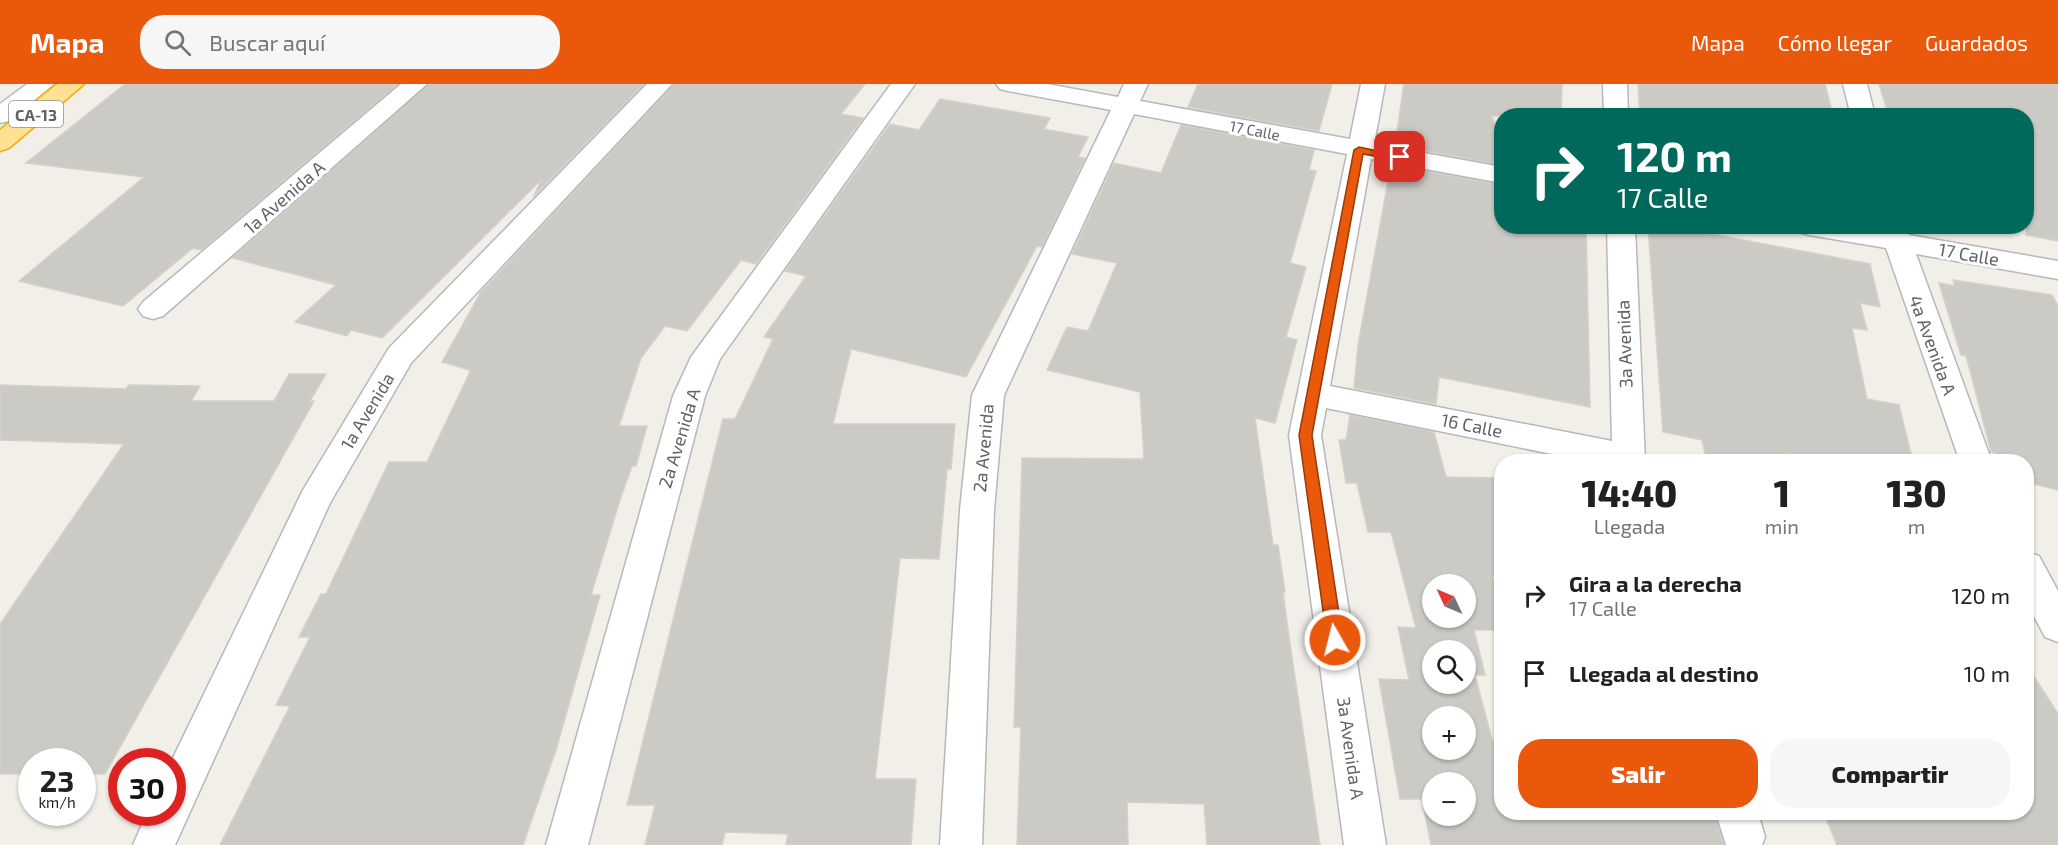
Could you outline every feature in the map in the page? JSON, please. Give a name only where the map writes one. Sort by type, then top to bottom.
[{"type":"highway","name":"CA-13","points":[[0,143],[72,84]]},
{"type":"street","points":[[0,116],[42,84]]},
{"type":"street","name":"1a Avenida A","points":[[153,309],[415,84]]},
{"type":"street","name":"1a Avenida","points":[[186,774],[315,499],[400,356],[660,84]]},
{"type":"street","name":"2a Avenida A","points":[[567,845],[689,396],[706,357],[903,84]]},
{"type":"street","name":"17 Calle","points":[[1008,84],[1131,94],[1359,150],[1494,174]]},
{"type":"street","name":"3a Avenida A","points":[[1365,845],[1305,435],[1315,394],[1373,84]]},
{"type":"street","points":[[1615,84],[1616,108]]},
{"type":"street","points":[[1855,84],[1861,108]]},
{"type":"street","name":"2a Avenida","points":[[961,845],[977,510],[988,395],[1131,94]]},
{"type":"street","name":"3a Avenida","points":[[1620,234],[1629,454]]},
{"type":"street","name":"17 Calle","points":[[1894,234],[2058,270]]},
{"type":"street","name":"4a Avenida A","points":[[1894,234],[1973,454]]},
{"type":"street","name":"16 Calle","points":[[1315,394],[1600,454]]},
{"type":"street","points":[[2034,581],[2058,626]]},
{"type":"street","points":[[154,845],[162,826]]},
{"type":"building","points":[[125,84],[398,84],[201,250],[193,248],[123,306],[19,281],[144,177],[26,163]]},
{"type":"building","points":[[429,84],[644,84],[533,197],[542,179],[382,338],[351,330],[347,336],[295,322],[336,285],[232,258]]},
{"type":"building","points":[[674,84],[865,84],[841,114],[863,118],[756,264],[741,260],[687,331],[665,326],[641,358],[619,426],[647,426],[636,466],[632,466],[619,503],[591,595],[600,595],[556,750],[523,845],[220,845],[290,706],[276,705],[310,637],[299,637],[321,594],[326,594],[389,462],[427,462],[469,374],[470,370],[442,362],[481,292]]},
{"type":"building","points":[[1198,84],[1332,84],[1319,131],[1188,107]]},
{"type":"building","points":[[1404,84],[1562,84],[1561,108],[1494,108],[1494,116],[1491,116],[1494,122],[1494,164],[1395,145]]},
{"type":"building","points":[[1638,84],[1825,84],[1831,108],[1640,108]]},
{"type":"building","points":[[1879,84],[2058,84],[2058,241],[2026,235],[2034,234],[2034,108],[1886,108]]},
{"type":"building","points":[[940,99],[1050,118],[1044,129],[1088,137],[1078,157],[1085,158],[1042,247],[1037,246],[966,377],[851,349],[833,424],[955,424],[951,469],[947,469],[939,559],[900,558],[875,779],[916,779],[911,845],[786,845],[788,834],[725,832],[722,845],[645,845],[655,805],[627,805],[723,419],[735,419],[773,339],[764,337],[806,276],[785,271],[890,124],[919,130]]},
{"type":"building","points":[[1181,125],[1314,150],[1309,170],[1316,171],[1290,263],[1306,267],[1286,337],[1297,340],[1275,423],[1255,418],[1273,545],[1278,545],[1289,637],[1320,845],[1207,845],[1204,804],[1127,802],[1128,845],[1017,845],[1021,727],[1014,727],[1022,458],[1144,459],[1140,392],[1047,370],[1067,327],[1088,331],[1117,263],[1072,254],[1114,163],[1161,173]]},
{"type":"building","points":[[1391,165],[1494,184],[1494,234],[1586,234],[1590,407],[1439,377],[1436,404],[1354,388],[1358,345]]},
{"type":"building","points":[[1649,234],[1712,234],[1870,264],[1880,307],[1860,303],[1867,330],[1852,328],[1867,399],[1899,405],[1911,454],[1705,454],[1702,440],[1663,432]]},
{"type":"building","points":[[1953,280],[2052,295],[2058,306],[2058,490],[2034,484],[2034,454],[1991,452],[1966,356],[1961,355],[1939,283],[1955,286]]},
{"type":"building","points":[[289,374],[326,374],[310,401],[314,401],[120,748],[108,748],[108,769],[105,774],[96,774],[96,748],[18,748],[18,774],[0,774],[0,624],[124,444],[0,440],[0,385],[126,389],[129,385],[200,386],[191,401],[274,401]]},
{"type":"building","points":[[1350,415],[1434,432],[1446,477],[1494,478],[1494,575],[1492,575],[1494,630],[1474,630],[1485,675],[1476,675],[1476,640],[1422,640],[1422,694],[1476,694],[1476,679],[1492,740],[1494,740],[1494,820],[1716,820],[1724,845],[1431,845],[1427,826],[1476,826],[1476,772],[1422,772],[1422,799],[1400,799],[1379,679],[1409,680],[1398,627],[1416,628],[1391,532],[1368,532],[1357,483],[1346,483],[1339,440],[1346,440]]},
{"type":"building","points":[[2034,676],[2058,714],[2058,845],[1837,845],[1827,820],[2034,820]]},
{"type":"route","points":[[1335,640],[1305,435],[1315,394],[1359,150],[1400,157]]}]
